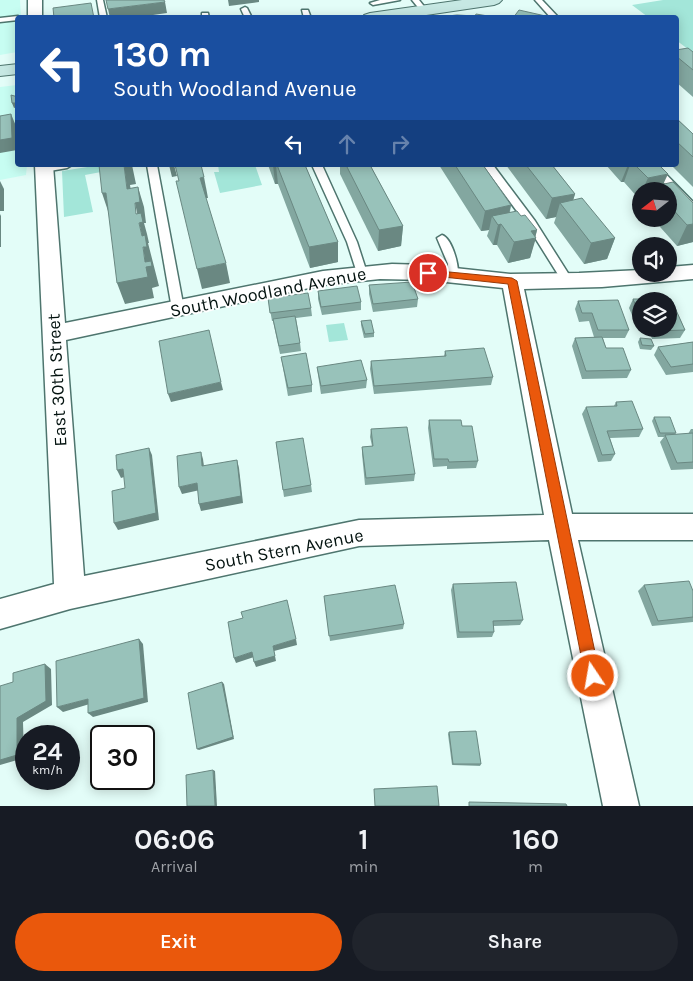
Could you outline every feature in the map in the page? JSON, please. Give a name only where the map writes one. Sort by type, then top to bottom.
[{"type":"main road","points":[[373,9],[494,0]]},
{"type":"main road","points":[[0,71],[15,68]]},
{"type":"street","points":[[34,0],[35,15]]},
{"type":"street","name":"East 30th Street","points":[[52,167],[54,334],[70,594]]},
{"type":"street","name":"South Woodland Avenue","points":[[54,334],[323,278],[362,273],[398,271],[512,281],[646,278],[693,272]]},
{"type":"street","points":[[512,281],[561,527],[621,806]]},
{"type":"street","name":"South Stern Avenue","points":[[0,614],[70,594],[359,533],[561,527],[693,527]]},
{"type":"lane","points":[[100,0],[103,15]]},
{"type":"lane","points":[[373,9],[398,0]]},
{"type":"lane","points":[[538,0],[553,15]]},
{"type":"lane","points":[[245,9],[248,15]]},
{"type":"lane","points":[[0,20],[15,18]]},
{"type":"lane","points":[[152,167],[178,308]]},
{"type":"lane","points":[[318,167],[352,242],[362,273]]},
{"type":"lane","points":[[489,167],[531,223],[568,280]]},
{"type":"lane","points":[[654,167],[693,208]]},
{"type":"lane","points":[[442,238],[453,264],[452,276]]},
{"type":"shaded area","points":[[0,0],[20,0],[21,15],[15,15],[15,52],[0,55]]},
{"type":"shaded area","points":[[663,0],[693,0],[693,53],[679,42],[679,15],[645,15],[632,5]]},
{"type":"shaded area","points":[[15,85],[15,167],[27,167],[26,175],[0,180],[0,87]]},
{"type":"shaded area","points":[[100,167],[101,172],[85,175],[93,212],[64,217],[62,171]]},
{"type":"shaded area","points":[[218,167],[256,167],[262,185],[220,193],[214,172],[219,172]]},
{"type":"shaded area","points":[[344,323],[348,340],[329,342],[326,325]]},
{"type":"building","points":[[106,0],[164,0],[165,2],[108,9]]},
{"type":"building","points":[[91,3],[93,15],[54,15],[53,8]]},
{"type":"building","points":[[519,10],[541,15],[515,15]]},
{"type":"building","points":[[688,48],[693,52],[693,70],[679,58],[679,50]]},
{"type":"building","points":[[11,95],[15,96],[15,103],[12,103]]},
{"type":"building","points":[[11,114],[12,138],[0,140],[0,116]]},
{"type":"building","points":[[679,121],[693,134],[693,157],[679,144]]},
{"type":"building","points":[[99,167],[124,167],[127,189],[138,187],[140,202],[135,203],[136,214],[141,213],[143,222],[139,223],[142,236],[145,235],[147,247],[143,247],[145,262],[151,261],[152,266],[146,267],[148,277],[117,283],[106,193],[102,193]]},
{"type":"building","points":[[176,167],[202,167],[204,177],[200,178],[226,263],[197,269],[176,181],[179,181]]},
{"type":"building","points":[[278,167],[306,167],[338,242],[309,247]]},
{"type":"building","points":[[347,167],[371,167],[403,226],[379,230]]},
{"type":"building","points":[[456,167],[484,167],[511,205],[485,211]]},
{"type":"building","points":[[528,167],[554,167],[575,194],[552,198]]},
{"type":"building","points":[[637,167],[661,167],[668,174],[648,178]]},
{"type":"building","points":[[678,187],[693,203],[693,224],[687,225],[678,215]]},
{"type":"building","points":[[582,198],[615,238],[591,243],[560,203]]},
{"type":"building","points":[[517,211],[521,216],[525,215],[537,230],[531,231],[536,238],[514,242],[501,224],[498,225],[492,216]]},
{"type":"building","points":[[412,282],[418,299],[373,304],[369,285]]},
{"type":"building","points":[[357,286],[361,302],[321,307],[318,291]]},
{"type":"building","points":[[308,293],[311,308],[270,313],[268,298]]},
{"type":"building","points":[[618,300],[629,330],[598,330],[592,313],[582,313],[578,301]]},
{"type":"building","points":[[677,312],[685,330],[677,330]]},
{"type":"building","points":[[295,316],[300,343],[279,346],[273,319]]},
{"type":"building","points":[[371,320],[374,333],[365,334],[361,321]]},
{"type":"building","points":[[209,330],[221,382],[168,394],[159,341]]},
{"type":"building","points":[[602,337],[606,348],[623,348],[631,370],[586,371],[575,338]]},
{"type":"building","points":[[640,338],[651,339],[654,346],[642,345]]},
{"type":"building","points":[[693,342],[693,364],[671,367],[658,347]]},
{"type":"building","points":[[484,348],[493,377],[374,386],[371,361],[446,356],[445,351]]},
{"type":"building","points":[[306,353],[312,385],[288,388],[281,357]]},
{"type":"building","points":[[361,360],[367,380],[321,386],[317,367]]},
{"type":"building","points":[[632,401],[643,429],[607,431],[615,454],[602,455],[586,407],[617,406],[616,402]]},
{"type":"building","points":[[654,417],[670,417],[676,433],[660,433]]},
{"type":"building","points":[[429,420],[461,420],[462,426],[472,426],[478,461],[449,462],[448,459],[434,459]]},
{"type":"building","points":[[407,427],[415,474],[366,478],[362,447],[373,446],[371,429]]},
{"type":"building","points":[[693,433],[693,462],[677,463],[665,435]]},
{"type":"building","points":[[303,438],[311,485],[283,490],[276,442]]},
{"type":"building","points":[[149,448],[156,513],[114,523],[112,491],[125,488],[123,469],[117,470],[116,455]]},
{"type":"building","points":[[201,452],[202,466],[237,460],[241,496],[199,504],[197,483],[179,487],[177,456]]},
{"type":"building","points":[[689,581],[693,591],[693,617],[658,621],[644,585]]},
{"type":"building","points":[[516,582],[523,620],[493,621],[494,632],[459,632],[453,584]]},
{"type":"building","points":[[395,585],[404,624],[329,636],[324,596]]},
{"type":"building","points":[[287,600],[296,639],[273,646],[275,656],[254,662],[252,652],[234,658],[228,622],[243,618],[241,612]]},
{"type":"building","points":[[139,639],[144,698],[88,713],[88,699],[57,707],[56,661]]},
{"type":"building","points":[[45,664],[46,701],[17,718],[17,725],[15,725],[15,756],[0,760],[0,686],[13,682],[13,673]]},
{"type":"building","points":[[222,682],[233,737],[197,749],[188,693]]},
{"type":"building","points":[[476,731],[481,764],[453,764],[449,732]]},
{"type":"building","points":[[213,770],[215,806],[187,806],[186,775]]},
{"type":"building","points":[[437,786],[439,806],[375,806],[374,789]]},
{"type":"building","points":[[469,802],[566,804],[567,806],[469,806]]},
{"type":"route","points":[[428,273],[512,281],[593,676]]}]
